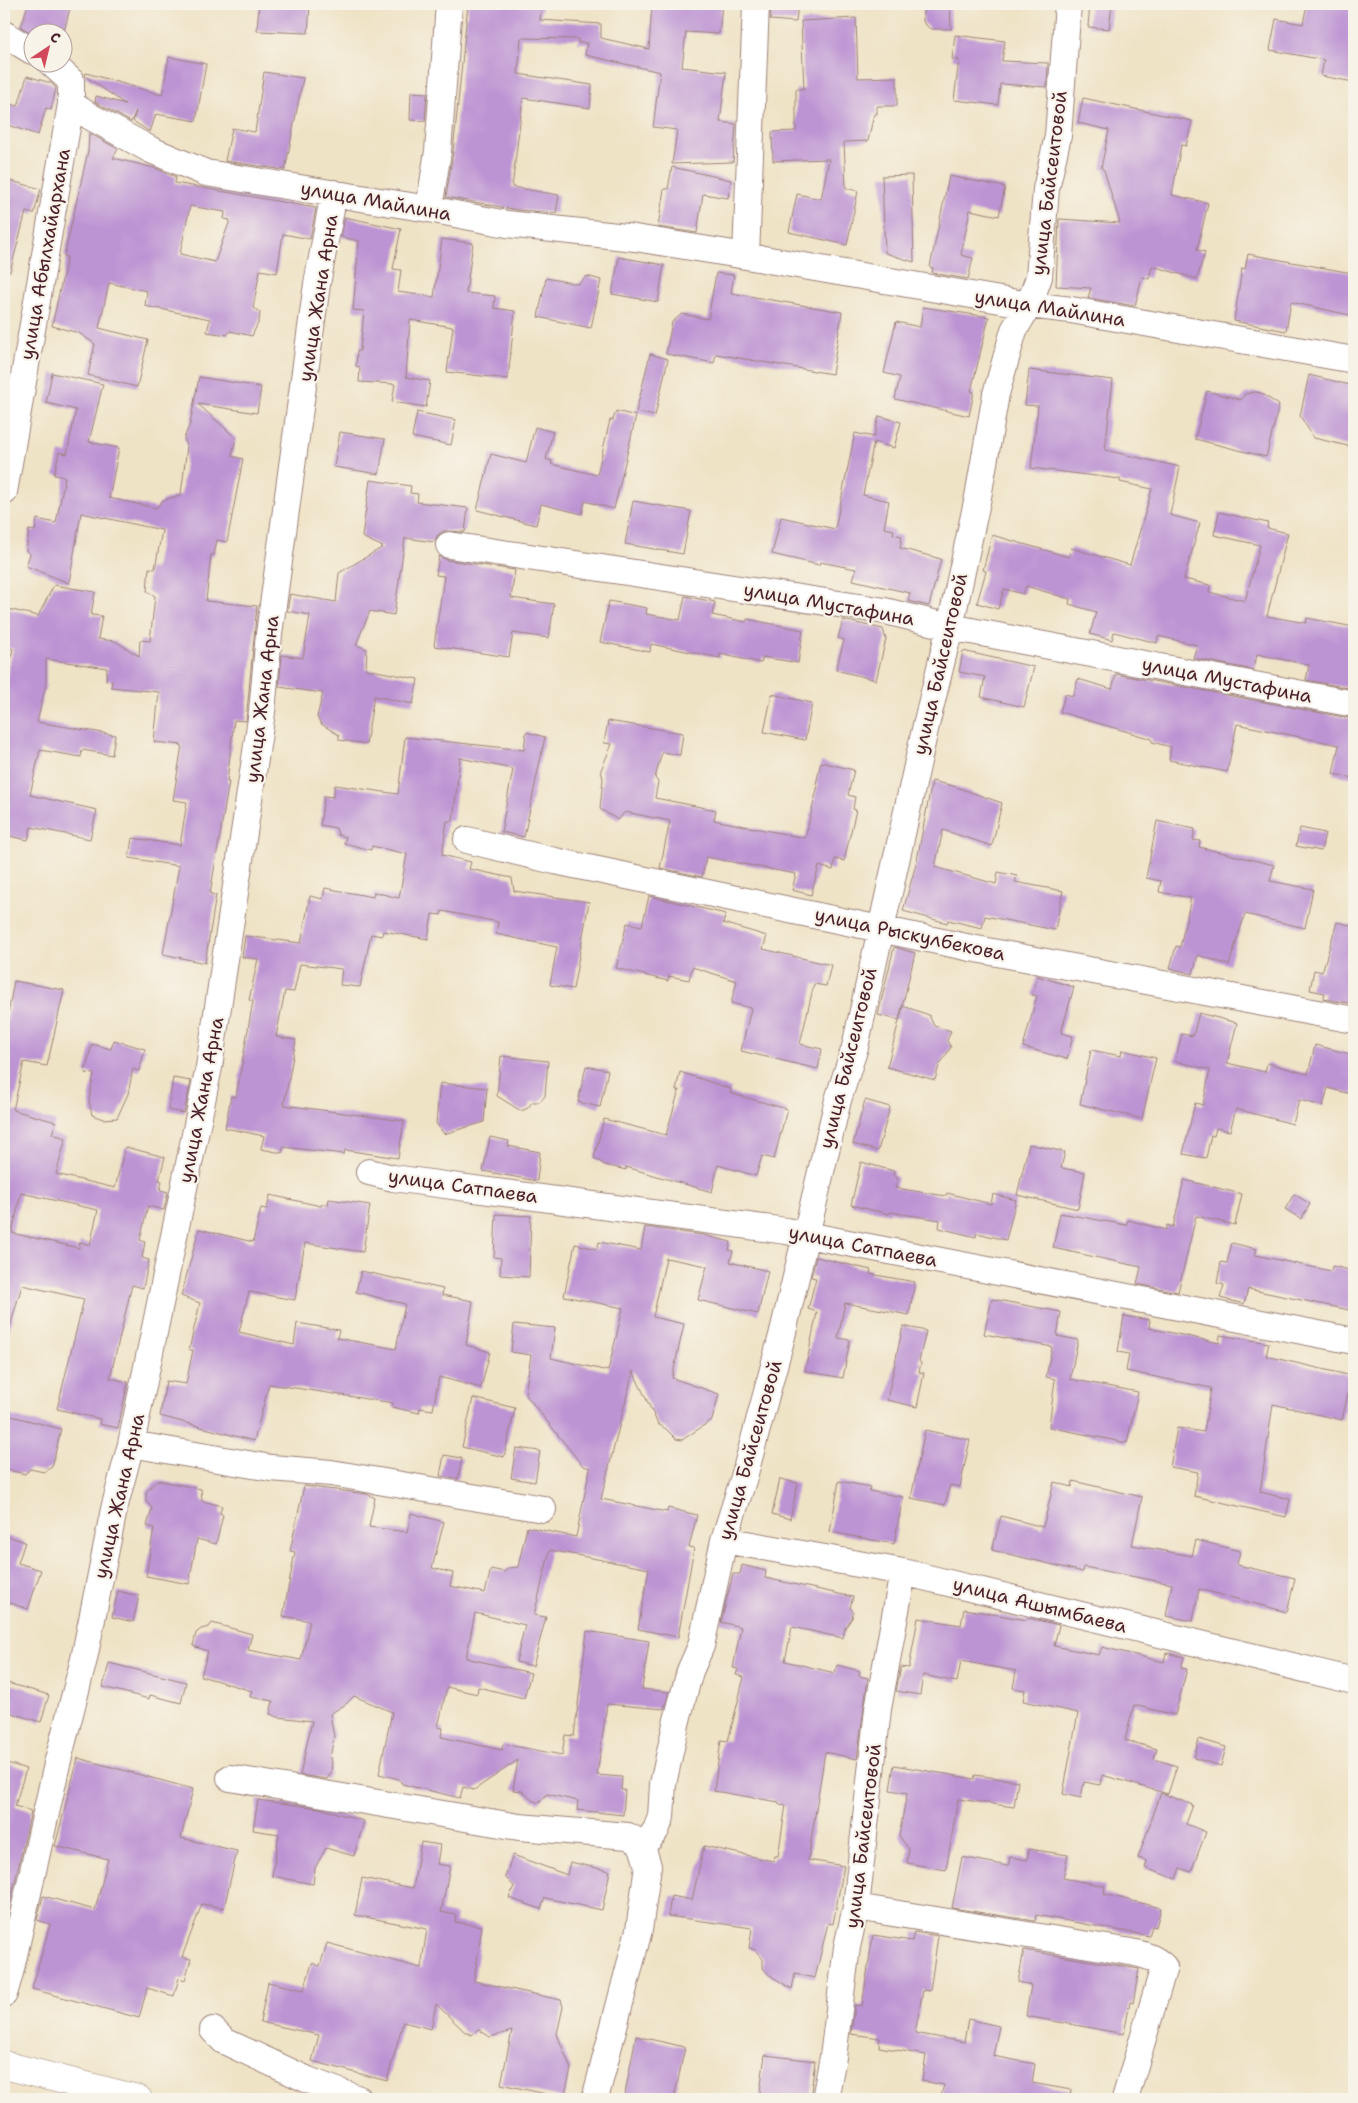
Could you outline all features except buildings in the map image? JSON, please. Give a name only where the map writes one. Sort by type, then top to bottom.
[{"type":"main road","points":[[4,2065],[138,2099]]},
{"type":"street","points":[[429,209],[438,151],[450,4]]},
{"type":"street","points":[[746,256],[756,4]]},
{"type":"street","name":"улица Байсеитовой","points":[[641,1843],[650,1838],[656,1830],[661,1816],[663,1784],[675,1729],[690,1671],[701,1646],[724,1540],[752,1448],[806,1234],[835,1109],[854,1047],[879,929],[950,627],[978,497],[996,394],[1014,330],[1029,305],[1039,277],[1046,189],[1058,136],[1068,4]]},
{"type":"street","points":[[4,34],[22,45]]},
{"type":"street","points":[[61,72],[71,81],[71,104]]},
{"type":"street","name":"улица Майлина","points":[[71,104],[91,118],[151,150],[206,173],[429,209],[508,224],[635,238],[746,256],[1029,305],[1071,310],[1354,360]]},
{"type":"street","name":"улица Абылхайархана","points":[[4,492],[71,104]]},
{"type":"street","name":"улица Жана Арна","points":[[4,1994],[57,1764],[84,1659],[114,1509],[131,1444],[209,1068],[262,712],[269,634],[317,284],[334,193]]},
{"type":"street","name":"улица Мустафина","points":[[450,545],[885,611],[950,627],[1354,704]]},
{"type":"street","name":"улица Рыскулбекова","points":[[466,840],[879,929],[1354,1020]]},
{"type":"street","name":"улица Сатпаева","points":[[369,1172],[393,1178],[582,1202],[806,1234],[1354,1341]]},
{"type":"street","points":[[131,1444],[271,1468],[331,1473],[543,1509]]},
{"type":"street","name":"улица Ашымбаева","points":[[724,1540],[903,1572],[1354,1681]]},
{"type":"street","name":"улица Байсеитовой","points":[[824,2099],[833,2057],[847,1947],[856,1907],[878,1709],[903,1572]]},
{"type":"street","points":[[230,1778],[519,1827],[628,1836],[641,1843],[648,1866],[639,1930],[595,2099]]},
{"type":"street","points":[[856,1907],[1135,1953],[1159,1961],[1164,1967],[1125,2099]]},
{"type":"street","points":[[213,2030],[224,2041],[246,2052],[359,2099]]}]
